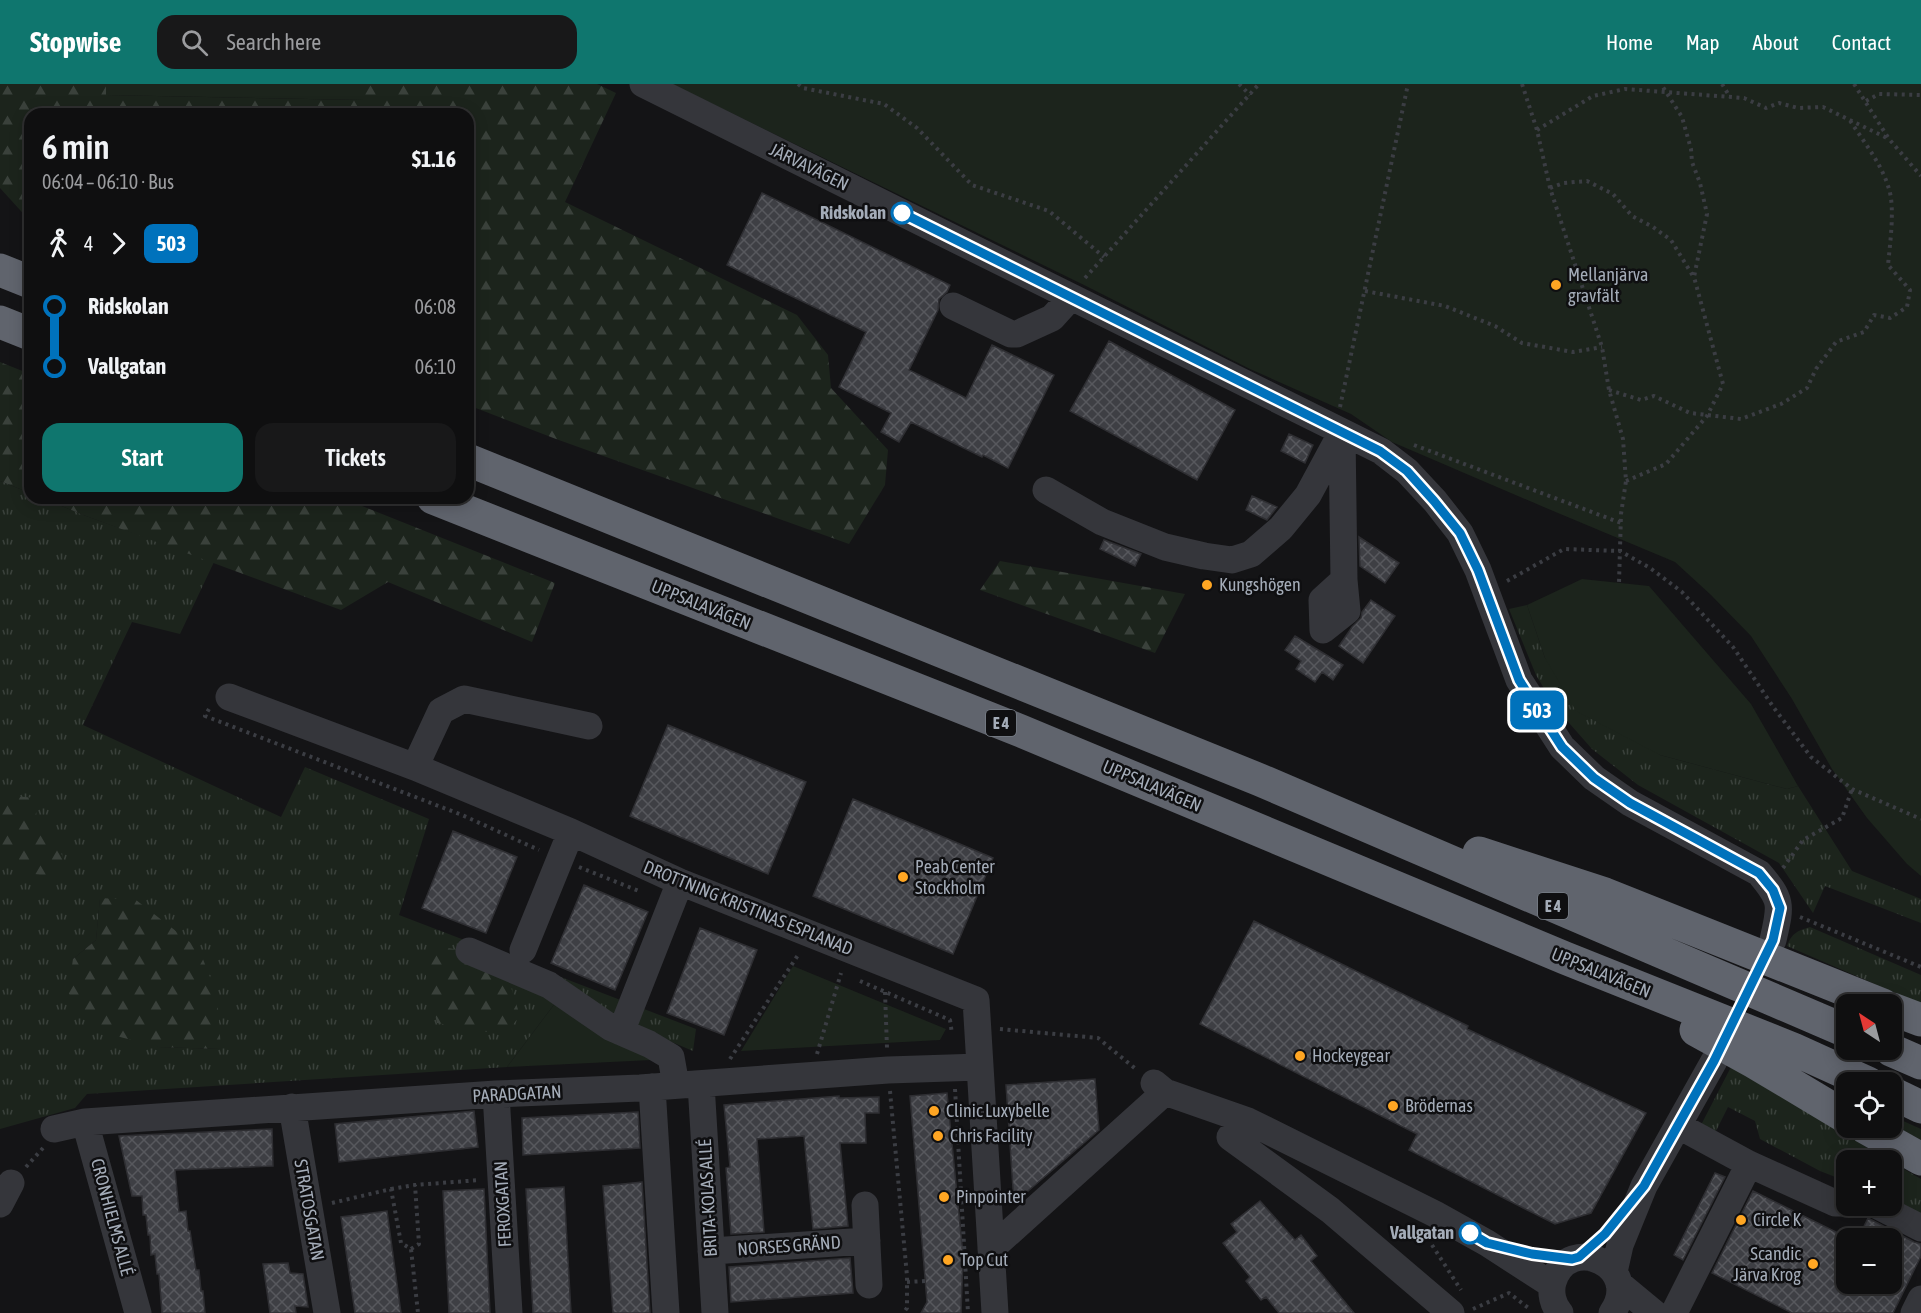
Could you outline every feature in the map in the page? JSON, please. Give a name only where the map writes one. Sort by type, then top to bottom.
[{"type":"highway","points":[[0,270],[24,280]]},
{"type":"highway","points":[[0,322],[24,332]]},
{"type":"highway","name":"E 4","points":[[474,462],[1260,780],[1836,1027]]},
{"type":"highway","name":"UPPSALAVÄGEN","points":[[448,504],[1021,730],[1844,1072]]},
{"type":"highway","name":"E 4","points":[[1260,780],[1605,894],[1855,994]]},
{"type":"highway","points":[[1565,958],[1754,1062],[1836,1111]]},
{"type":"highway","points":[[1902,1013],[1921,1020]]},
{"type":"highway","points":[[1902,1055],[1921,1063]]},
{"type":"highway","points":[[1902,1098],[1921,1107]]},
{"type":"highway","points":[[1884,1138],[1921,1159]]},
{"type":"street","name":"JÄRVAVÄGEN","points":[[644,84],[1077,289],[1341,422],[1407,471],[1460,533],[1478,570],[1519,680],[1562,747],[1594,778],[1630,803],[1759,873],[1773,890],[1780,908]]},
{"type":"street","points":[[953,306],[1011,334],[1017,334],[1052,318],[1077,289]]},
{"type":"street","points":[[1046,490],[1102,522],[1165,547],[1232,560],[1251,554],[1281,528],[1308,495],[1341,422]]},
{"type":"street","points":[[1341,422],[1344,580]]},
{"type":"street","name":"DROTTNING KRISTINAS ESPLANAD","points":[[230,697],[415,767],[571,832],[680,882],[976,1000],[965,1029],[980,1067],[995,1313]]},
{"type":"street","points":[[415,767],[441,711],[464,699],[589,726]]},
{"type":"street","points":[[524,950],[571,832]]},
{"type":"street","points":[[621,1032],[680,882]]},
{"type":"street","points":[[1773,940],[1780,908]]},
{"type":"street","points":[[469,951],[549,985],[610,1027],[649,1044],[671,1057],[676,1085],[666,1313]]},
{"type":"street","name":"PARADGATAN","points":[[68,1126],[292,1107],[676,1085],[888,1061],[980,1067]]},
{"type":"street","points":[[1612,1313],[1620,1295],[1617,1278],[1620,1245],[1644,1186],[1714,1061]]},
{"type":"street","name":"BRITA-KOLAS ALLÉ","points":[[676,1085],[711,1251],[715,1313]]},
{"type":"street","points":[[991,1249],[1159,1088],[1248,1121],[1435,1214],[1487,1243],[1552,1285]]},
{"type":"street","name":"FEROXGATAN","points":[[496,1094],[509,1313]]},
{"type":"street","name":"STRATOSGATAN","points":[[292,1107],[327,1313]]},
{"type":"street","name":"CRONHIELMS ALLÉ","points":[[68,1126],[138,1313]]},
{"type":"street","points":[[1679,1126],[1749,1164],[1836,1203]]},
{"type":"street","points":[[1230,1137],[1464,1307]]},
{"type":"street","points":[[1674,1313],[1749,1164]]},
{"type":"street","points":[[1560,1313],[1552,1300],[1552,1285],[1556,1274],[1562,1266],[1576,1258],[1605,1234],[1644,1186]]},
{"type":"street","name":"NORSES GRÄND","points":[[865,1205],[869,1286]]},
{"type":"street","points":[[1898,1216],[1921,1228]]},
{"type":"street","name":"NORSES GRÄND","points":[[711,1251],[867,1241]]},
{"type":"street","points":[[1487,1243],[1532,1254],[1591,1257],[1604,1262],[1617,1278],[1654,1313]]},
{"type":"street","points":[[1914,1313],[1921,1299]]},
{"type":"path","points":[[798,84],[803,88],[884,104],[917,129],[972,185],[1049,211],[1104,257]]},
{"type":"path","points":[[1239,84],[1250,94]]},
{"type":"path","points":[[1077,289],[1259,84]]},
{"type":"path","points":[[1341,422],[1365,291],[1408,84]]},
{"type":"path","points":[[1522,84],[1537,130],[1550,188],[1602,347],[1609,390],[1623,439],[1626,481],[1621,523],[1619,583]]},
{"type":"path","points":[[1661,84],[1682,117],[1707,214],[1694,277]]},
{"type":"path","points":[[1722,84],[1731,97]]},
{"type":"path","points":[[1854,84],[1889,139],[1921,176]]},
{"type":"path","points":[[1537,130],[1593,96],[1624,89],[1744,98],[1766,108],[1779,103],[1798,108],[1823,107],[1889,139]]},
{"type":"path","points":[[1866,101],[1880,94],[1921,95]]},
{"type":"path","points":[[1609,390],[1641,400],[1654,396],[1689,413],[1741,419],[1781,404],[1807,387],[1816,369],[1836,342],[1864,332],[1874,315],[1890,318],[1906,307],[1910,290],[1888,265],[1892,228],[1890,190],[1876,162],[1849,119]]},
{"type":"path","points":[[1550,188],[1564,183],[1587,181],[1613,194],[1632,216],[1653,226],[1671,240],[1694,277],[1723,384],[1707,416],[1666,464],[1626,481]]},
{"type":"path","points":[[1365,291],[1445,306],[1495,326],[1522,342],[1573,352],[1602,347]]},
{"type":"path","points":[[1413,445],[1621,523]]},
{"type":"path","points":[[1488,597],[1512,577],[1564,549],[1620,551],[1650,568],[1682,592],[1733,647],[1774,708],[1811,757],[1852,789],[1921,819]]},
{"type":"path","points":[[1767,883],[1780,872],[1803,840],[1842,818],[1852,789]]},
{"type":"path","points":[[1780,908],[1921,967]]},
{"type":"path","points":[[727,1062],[798,955]]},
{"type":"path","points":[[816,1058],[841,973]]},
{"type":"path","points":[[885,992],[888,1061],[907,1282],[907,1308],[903,1313]]},
{"type":"path","points":[[965,1029],[990,1028],[1098,1038],[1159,1088]]},
{"type":"path","points":[[6,1193],[68,1126]]},
{"type":"path","points":[[310,1208],[415,1185],[501,1178]]},
{"type":"path","points":[[411,1249],[419,1244],[415,1185]]},
{"type":"path","points":[[391,1189],[401,1243],[411,1249]]},
{"type":"path","points":[[1432,1245],[1464,1307],[1509,1293],[1528,1306],[1533,1313]]},
{"type":"path","points":[[411,1249],[418,1313]]},
{"type":"path","points":[[907,1282],[926,1281]]},
{"type":"green space","points":[[0,84],[106,84],[106,95],[362,100],[363,84],[597,84],[616,93],[565,202],[797,315],[828,355],[831,388],[888,450],[885,485],[849,544],[474,407],[474,108],[24,108],[24,214],[0,188]]},
{"type":"green space","points":[[106,84],[363,84],[363,100],[106,95]]},
{"type":"green space","points":[[672,84],[1921,84],[1921,876],[1907,864],[1867,818],[1832,769],[1792,699],[1751,636],[1675,562],[1392,442],[1351,414],[1250,369],[1084,285]]},
{"type":"green space","points":[[0,362],[24,372],[24,491],[0,481]]},
{"type":"green space","points":[[0,481],[24,491],[24,504],[57,504],[214,562],[180,634],[132,622],[83,725],[281,817],[305,767],[429,819],[399,915],[696,1029],[693,1051],[615,1018],[565,990],[507,1067],[87,1094],[75,1108],[0,1129]],"holes":[[[100,899],[221,1049],[158,1047],[73,959],[96,940]]]},
{"type":"green space","points":[[57,504],[357,504],[555,583],[532,642],[388,582],[341,610]]},
{"type":"green space","points":[[1000,561],[1185,594],[1155,653],[980,590]]},
{"type":"green space","points":[[1582,579],[1649,586],[1751,704],[1798,786],[1787,789],[1660,755],[1576,711],[1545,658],[1527,605]]},
{"type":"green space","points":[[1527,605],[1545,658],[1660,755],[1787,789],[1798,786],[1852,871],[1921,899],[1921,923],[1825,886],[1813,913],[1779,863],[1638,785],[1592,749],[1555,707],[1536,675],[1509,609]]},
{"type":"green space","points":[[0,796],[35,798],[37,822],[56,842],[65,862],[48,876],[27,873],[17,856],[6,848],[0,849]]},
{"type":"green space","points":[[100,898],[136,900],[199,949],[217,995],[221,1049],[158,1047],[90,1029],[68,992],[73,959],[96,940]]},
{"type":"green space","points":[[1810,927],[1921,975],[1921,1004],[1787,946],[1795,933]]},
{"type":"green space","points":[[435,946],[466,951],[506,971],[520,1016],[504,1035],[437,1023],[424,967]]},
{"type":"green space","points":[[793,966],[946,1029],[940,1040],[741,1051]]},
{"type":"green space","points":[[559,998],[652,1060],[507,1067]]},
{"type":"green space","points":[[1731,1067],[1836,1129],[1836,1138],[1851,1138],[1871,1150],[1836,1150],[1836,1177],[1760,1139],[1755,1121],[1728,1107],[1715,1133],[1701,1125]]},
{"type":"green space","points":[[1902,1120],[1921,1129],[1921,1140],[1902,1130]]},
{"type":"green space","points":[[1902,1168],[1921,1179],[1921,1214],[1902,1204]]},
{"type":"building","points":[[762,193],[950,285],[947,292],[939,299],[938,310],[909,370],[966,398],[992,345],[1054,375],[1008,468],[911,422],[899,442],[881,432],[891,413],[839,387],[866,332],[727,265]]},
{"type":"building","points":[[1109,341],[1235,410],[1197,480],[1070,411]]},
{"type":"building","points":[[1289,434],[1313,445],[1305,463],[1281,451]]},
{"type":"building","points":[[1252,496],[1277,507],[1267,520],[1246,510]]},
{"type":"building","points":[[1359,537],[1399,563],[1385,583],[1360,566]]},
{"type":"building","points":[[1104,540],[1141,554],[1135,566],[1100,549]]},
{"type":"building","points":[[1371,600],[1395,616],[1363,663],[1339,646],[1361,618],[1362,612]]},
{"type":"building","points":[[1295,636],[1343,665],[1333,680],[1322,672],[1315,682],[1296,669],[1301,661],[1285,650]]},
{"type":"building","points":[[668,725],[806,782],[768,874],[630,816]]},
{"type":"building","name":"Peab Center Stockholm","points":[[853,799],[993,858],[953,954],[813,896]]},
{"type":"building","points":[[453,831],[517,857],[486,933],[422,908]]},
{"type":"building","points":[[584,885],[648,912],[615,990],[551,963]]},
{"type":"building","points":[[1254,921],[1468,1026],[1467,1029],[1646,1113],[1591,1213],[1555,1224],[1409,1150],[1417,1134],[1200,1024]]},
{"type":"building","points":[[700,928],[757,950],[724,1035],[667,1013]]},
{"type":"building","points":[[1095,1079],[1099,1130],[1014,1203],[1006,1085]]},
{"type":"building","points":[[947,1093],[963,1255],[961,1313],[921,1313],[927,1302],[910,1096]]},
{"type":"building","points":[[839,1096],[839,1098],[879,1097],[879,1113],[865,1113],[866,1143],[840,1143],[848,1226],[813,1229],[804,1136],[757,1139],[764,1232],[731,1234],[726,1168],[730,1167],[724,1105]]},
{"type":"building","points":[[474,1111],[478,1147],[339,1162],[335,1124]]},
{"type":"building","points":[[638,1112],[640,1148],[523,1155],[522,1118]]},
{"type":"building","points":[[272,1129],[273,1166],[175,1170],[179,1212],[186,1211],[196,1270],[199,1270],[201,1291],[203,1291],[205,1313],[162,1313],[159,1274],[157,1274],[155,1254],[151,1255],[150,1235],[148,1235],[146,1215],[143,1215],[142,1196],[132,1196],[119,1136]]},
{"type":"building","points":[[1715,1173],[1725,1177],[1683,1260],[1674,1255]]},
{"type":"building","points":[[642,1182],[650,1313],[613,1313],[603,1186]]},
{"type":"building","points":[[564,1187],[571,1313],[533,1313],[526,1189]]},
{"type":"building","points":[[484,1189],[490,1313],[449,1313],[443,1191]]},
{"type":"building","points":[[1753,1191],[1836,1232],[1836,1294],[1902,1294],[1902,1236],[1921,1244],[1921,1256],[1893,1313],[1792,1313],[1712,1273]]},
{"type":"building","points":[[1260,1201],[1295,1240],[1301,1235],[1317,1256],[1311,1261],[1354,1313],[1279,1313],[1266,1297],[1261,1300],[1246,1281],[1250,1277],[1223,1243],[1237,1232],[1231,1224]]},
{"type":"building","points":[[387,1211],[401,1313],[355,1313],[341,1217]]},
{"type":"building","points":[[1868,1218],[1887,1228],[1863,1228]]},
{"type":"building","points":[[850,1258],[853,1293],[731,1302],[729,1267]]},
{"type":"building","points":[[288,1263],[290,1273],[303,1274],[308,1307],[295,1306],[296,1313],[270,1313],[263,1264]]},
{"type":"bus line","name":"503","points":[[902,213],[1380,451],[1407,471],[1460,533],[1478,570],[1519,680],[1562,747],[1594,778],[1630,803],[1759,873],[1773,890],[1780,908],[1773,940],[1714,1061],[1644,1186],[1605,1234],[1579,1257],[1572,1259],[1532,1254],[1487,1243],[1470,1233]]},
{"type":"place","name":"Ridskolan","points":[[902,213]]},
{"type":"place","name":"Mellanjärva gravfält","points":[[1556,285]]},
{"type":"place","name":"Kungshögen","points":[[1207,585]]},
{"type":"place","name":"Peab Center Stockholm","points":[[903,877]]},
{"type":"place","name":"Hockeygear","points":[[1300,1056]]},
{"type":"place","name":"Brödernas","points":[[1393,1106]]},
{"type":"place","name":"Clinic Luxybelle","points":[[934,1111]]},
{"type":"place","name":"Chris Facility","points":[[938,1136]]},
{"type":"place","name":"Pinpointer","points":[[944,1197]]},
{"type":"place","name":"Circle K","points":[[1741,1220]]},
{"type":"place","name":"Vallgatan","points":[[1470,1233]]},
{"type":"place","name":"Top Cut","points":[[948,1260]]},
{"type":"place","name":"Scandic Järva Krog","points":[[1813,1264]]}]
